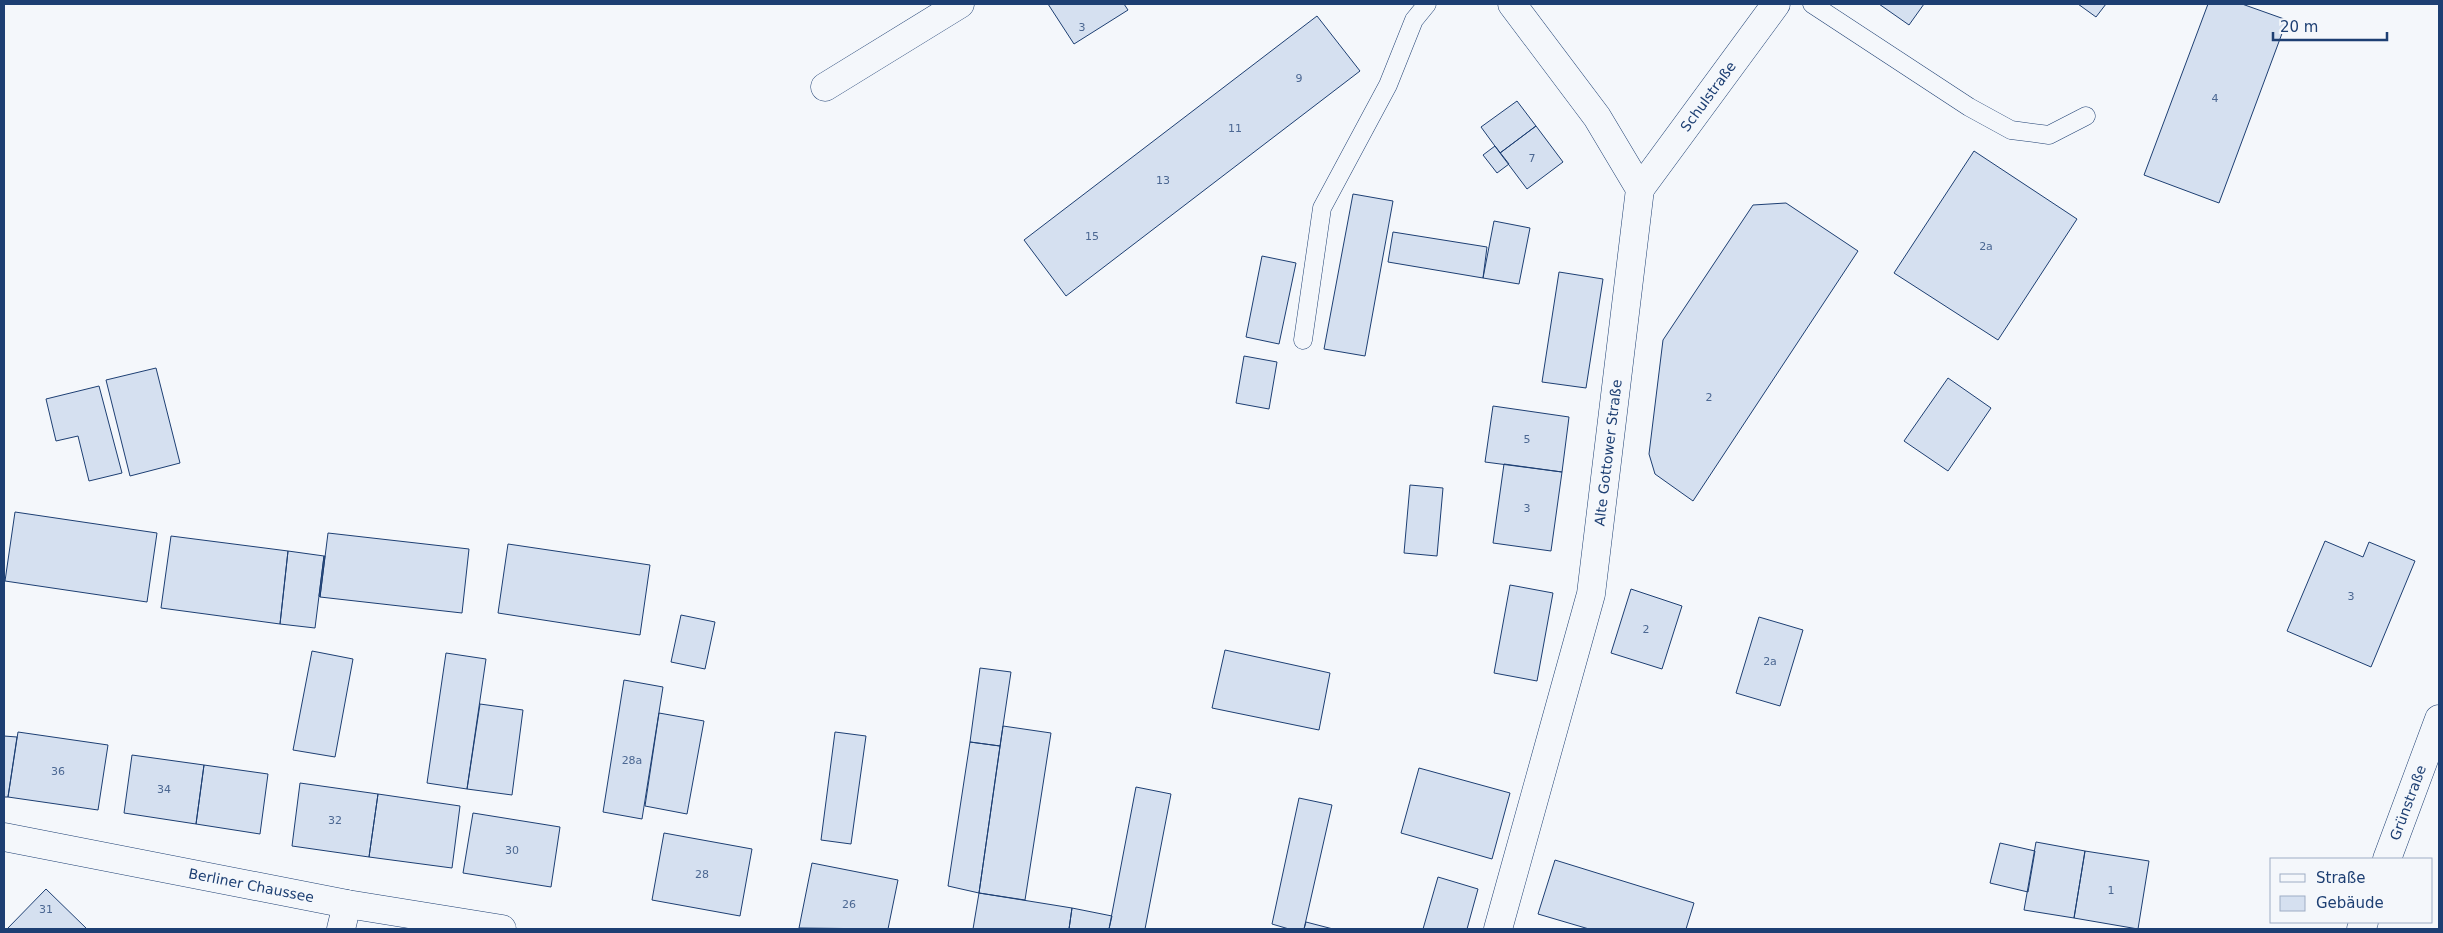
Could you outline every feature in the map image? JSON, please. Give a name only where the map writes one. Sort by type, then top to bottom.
[{"type":"street","points":[[825,87],[960,4]]},
{"type":"street","points":[[1512,4],[1597,117],[1640,189]]},
{"type":"street","name":"Schulstraße","points":[[1640,189],[1776,4]]},
{"type":"street","name":"Alte Gottower Straße","points":[[1498,929],[1591,594],[1640,189]]},
{"type":"street","name":"Grünstraße","points":[[2387,858],[2439,719]]},
{"type":"street","name":"Berliner Chaussee","points":[[4,837],[344,916],[502,929]]},
{"type":"lane","points":[[1302,340],[1322,208],[1388,85],[1414,20],[1428,4]]},
{"type":"lane","points":[[1812,4],[1969,107],[2011,130],[2049,135],[2086,116]]},
{"type":"building","points":[[1048,4],[1124,4],[1128,10],[1074,44]]},
{"type":"building","points":[[1879,4],[1924,4],[1909,25]]},
{"type":"building","points":[[2078,4],[2106,4],[2096,17]]},
{"type":"building","points":[[2208,4],[2242,4],[2287,20],[2219,203],[2144,175]]},
{"type":"building","points":[[1317,16],[1360,71],[1066,296],[1024,240]]},
{"type":"building","points":[[1517,101],[1536,126],[1500,153],[1481,127]]},
{"type":"building","points":[[1536,126],[1563,162],[1527,189],[1500,153]]},
{"type":"building","points":[[1495,146],[1509,164],[1497,173],[1483,155]]},
{"type":"building","points":[[1974,151],[2077,219],[1998,340],[1894,273]]},
{"type":"building","points":[[1353,194],[1393,201],[1365,356],[1324,349]]},
{"type":"building","points":[[1786,203],[1858,251],[1693,501],[1655,474],[1649,454],[1663,340],[1753,205]]},
{"type":"building","points":[[1494,221],[1530,228],[1519,284],[1483,278]]},
{"type":"building","points":[[1393,232],[1487,247],[1483,278],[1388,262]]},
{"type":"building","points":[[1262,256],[1296,263],[1279,344],[1246,337]]},
{"type":"building","points":[[1559,272],[1603,279],[1586,388],[1542,382]]},
{"type":"building","points":[[1244,356],[1277,362],[1269,409],[1236,403]]},
{"type":"building","points":[[156,368],[180,463],[130,476],[106,380]]},
{"type":"building","points":[[1948,378],[1991,408],[1948,471],[1904,441]]},
{"type":"building","points":[[99,386],[122,473],[89,481],[78,436],[56,441],[46,399]]},
{"type":"building","points":[[1493,406],[1569,417],[1562,472],[1485,462]]},
{"type":"building","points":[[1504,464],[1562,472],[1551,551],[1493,543]]},
{"type":"building","points":[[1410,485],[1443,488],[1437,556],[1404,553]]},
{"type":"building","points":[[15,512],[157,533],[147,602],[5,581]]},
{"type":"building","points":[[328,533],[469,549],[462,613],[320,597]]},
{"type":"building","points":[[171,536],[288,551],[280,624],[161,608]]},
{"type":"building","points":[[2325,541],[2363,557],[2369,542],[2415,561],[2371,667],[2287,631]]},
{"type":"building","points":[[508,544],[650,565],[640,635],[498,613]]},
{"type":"building","points":[[288,551],[324,556],[315,628],[280,624]]},
{"type":"building","points":[[325,556],[320,597],[319,596]]},
{"type":"building","points":[[1510,585],[1553,593],[1537,681],[1494,673]]},
{"type":"building","points":[[1631,589],[1682,606],[1662,669],[1611,653]]},
{"type":"building","points":[[681,615],[715,622],[705,669],[671,662]]},
{"type":"building","points":[[1759,617],[1803,630],[1780,706],[1736,693]]},
{"type":"building","points":[[1225,650],[1330,673],[1319,730],[1212,708]]},
{"type":"building","points":[[312,651],[353,659],[335,757],[293,750]]},
{"type":"building","points":[[446,653],[486,659],[467,789],[427,783]]},
{"type":"building","points":[[980,668],[1011,672],[1000,746],[970,742]]},
{"type":"building","points":[[624,680],[663,687],[642,819],[603,812]]},
{"type":"building","points":[[480,704],[523,710],[512,795],[467,789]]},
{"type":"building","points":[[659,713],[704,721],[687,814],[645,806]]},
{"type":"building","points":[[1003,726],[1051,733],[1025,900],[979,893]]},
{"type":"building","points":[[18,732],[108,745],[98,810],[8,797]]},
{"type":"building","points":[[835,732],[866,736],[851,844],[821,840]]},
{"type":"building","points":[[4,736],[17,737],[8,797],[4,797]]},
{"type":"building","points":[[970,742],[1000,746],[979,893],[948,886]]},
{"type":"building","points":[[132,755],[204,765],[196,824],[124,813]]},
{"type":"building","points":[[204,765],[268,774],[260,834],[196,824]]},
{"type":"building","points":[[1419,768],[1510,793],[1492,859],[1401,833]]},
{"type":"building","points":[[300,783],[378,794],[369,857],[292,846]]},
{"type":"building","points":[[1136,787],[1171,794],[1145,929],[1109,929]]},
{"type":"building","points":[[378,794],[460,806],[452,868],[369,857]]},
{"type":"building","points":[[1299,798],[1332,805],[1304,929],[1289,929],[1272,924]]},
{"type":"building","points":[[473,813],[560,827],[551,887],[463,873]]},
{"type":"building","points":[[664,833],[752,849],[740,916],[652,900]]},
{"type":"building","points":[[2036,842],[2085,851],[2074,918],[2024,910]]},
{"type":"building","points":[[2000,843],[2035,851],[2028,892],[1990,883]]},
{"type":"building","points":[[2085,851],[2149,861],[2138,929],[2074,918]]},
{"type":"building","points":[[1555,860],[1694,903],[1686,929],[1589,929],[1538,914]]},
{"type":"building","points":[[812,863],[898,880],[888,929],[799,928]]},
{"type":"building","points":[[1438,877],[1478,889],[1467,929],[1423,929]]},
{"type":"building","points":[[46,889],[87,929],[7,929]]},
{"type":"building","points":[[979,893],[1072,908],[1069,929],[973,929]]},
{"type":"building","points":[[1072,908],[1112,916],[1109,929],[1069,929]]},
{"type":"building","points":[[1306,922],[1333,929],[1304,929]]}]
